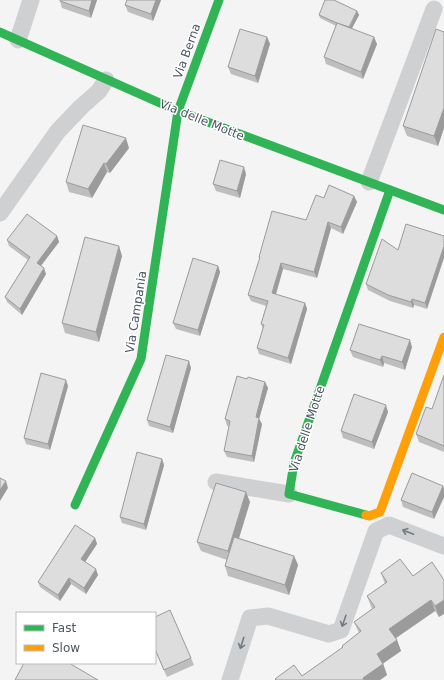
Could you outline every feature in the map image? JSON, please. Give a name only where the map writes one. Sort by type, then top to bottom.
[{"type":"street","points":[[18,40],[31,0]]},
{"type":"street","name":"Via Berna","points":[[178,111],[219,0]]},
{"type":"street","points":[[369,182],[434,9]]},
{"type":"street","name":"Via delle Motte","points":[[0,32],[178,111],[444,210]]},
{"type":"street","points":[[0,213],[58,132],[81,107],[99,91],[106,80]]},
{"type":"street","name":"Via Campania","points":[[75,505],[141,359],[178,111]]},
{"type":"street","name":"Via delle Motte","points":[[289,494],[294,463],[390,190]]},
{"type":"street","points":[[216,482],[289,494],[369,516],[380,512],[444,337]]},
{"type":"street","points":[[230,680],[250,618],[268,616],[329,634],[341,630],[376,531],[389,525],[444,546]]},
{"type":"building","points":[[60,0],[92,0],[89,11]]},
{"type":"building","points":[[127,0],[156,0],[151,14],[125,5]]},
{"type":"building","points":[[325,0],[334,0],[357,11],[349,27],[319,15]]},
{"type":"building","points":[[337,23],[374,37],[361,72],[324,57]]},
{"type":"building","points":[[240,29],[267,37],[255,76],[228,67]]},
{"type":"building","points":[[436,29],[444,32],[444,108],[434,136],[403,126]]},
{"type":"building","points":[[83,125],[126,138],[106,164],[104,163],[88,189],[66,182]]},
{"type":"building","points":[[220,160],[244,167],[237,191],[213,184]]},
{"type":"building","points":[[329,185],[354,196],[341,227],[328,222],[314,272],[281,263],[272,293],[305,303],[288,358],[257,348],[264,325],[261,324],[268,301],[248,295],[272,211],[306,220],[316,195],[324,198]]},
{"type":"building","points":[[27,214],[57,236],[37,263],[44,268],[20,309],[5,297],[30,257],[7,240]]},
{"type":"building","points":[[406,224],[444,236],[444,246],[425,303],[412,299],[411,302],[388,295],[366,284],[382,239],[398,250]]},
{"type":"building","points":[[85,237],[119,246],[96,332],[62,323]]},
{"type":"building","points":[[193,258],[218,266],[198,330],[173,323]]},
{"type":"building","points":[[359,324],[410,340],[402,362],[382,356],[380,360],[350,350]]},
{"type":"building","points":[[166,355],[189,361],[170,427],[147,420]]},
{"type":"building","points":[[41,373],[66,380],[48,444],[24,438]]},
{"type":"building","points":[[444,375],[444,446],[416,434],[426,407],[432,409]]},
{"type":"building","points":[[237,376],[247,379],[248,377],[265,382],[256,417],[259,418],[252,456],[224,451],[230,421],[225,419]]},
{"type":"building","points":[[354,394],[386,405],[372,442],[341,431]]},
{"type":"building","points":[[137,452],[162,459],[144,524],[120,517]]},
{"type":"building","points":[[412,473],[443,486],[432,512],[401,500]]},
{"type":"building","points":[[0,478],[6,481],[0,490]]},
{"type":"building","points":[[216,483],[246,492],[228,551],[197,542]]},
{"type":"building","points":[[75,525],[95,538],[81,559],[96,569],[84,588],[69,578],[58,595],[38,582]]},
{"type":"building","points":[[234,537],[294,556],[285,585],[225,566]]},
{"type":"building","points":[[400,559],[413,576],[432,562],[444,580],[444,600],[435,606],[431,600],[389,629],[397,640],[377,654],[383,664],[363,678],[364,680],[275,679],[294,665],[302,676],[343,647],[342,646],[361,631],[354,622],[375,607],[367,596],[387,582],[381,573]]},
{"type":"building","points":[[170,610],[191,658],[164,670],[156,651],[156,617]]},
{"type":"building","points":[[23,664],[71,664],[98,680],[15,680]]},
{"type":"traffic: fast","points":[[75,505],[141,359],[178,111],[219,0]]},
{"type":"traffic: fast","points":[[0,32],[178,111],[444,210]]},
{"type":"traffic: fast","points":[[366,515],[289,494],[294,463],[390,190]]},
{"type":"traffic: slow","points":[[366,515],[369,516],[380,512],[444,337]]}]
